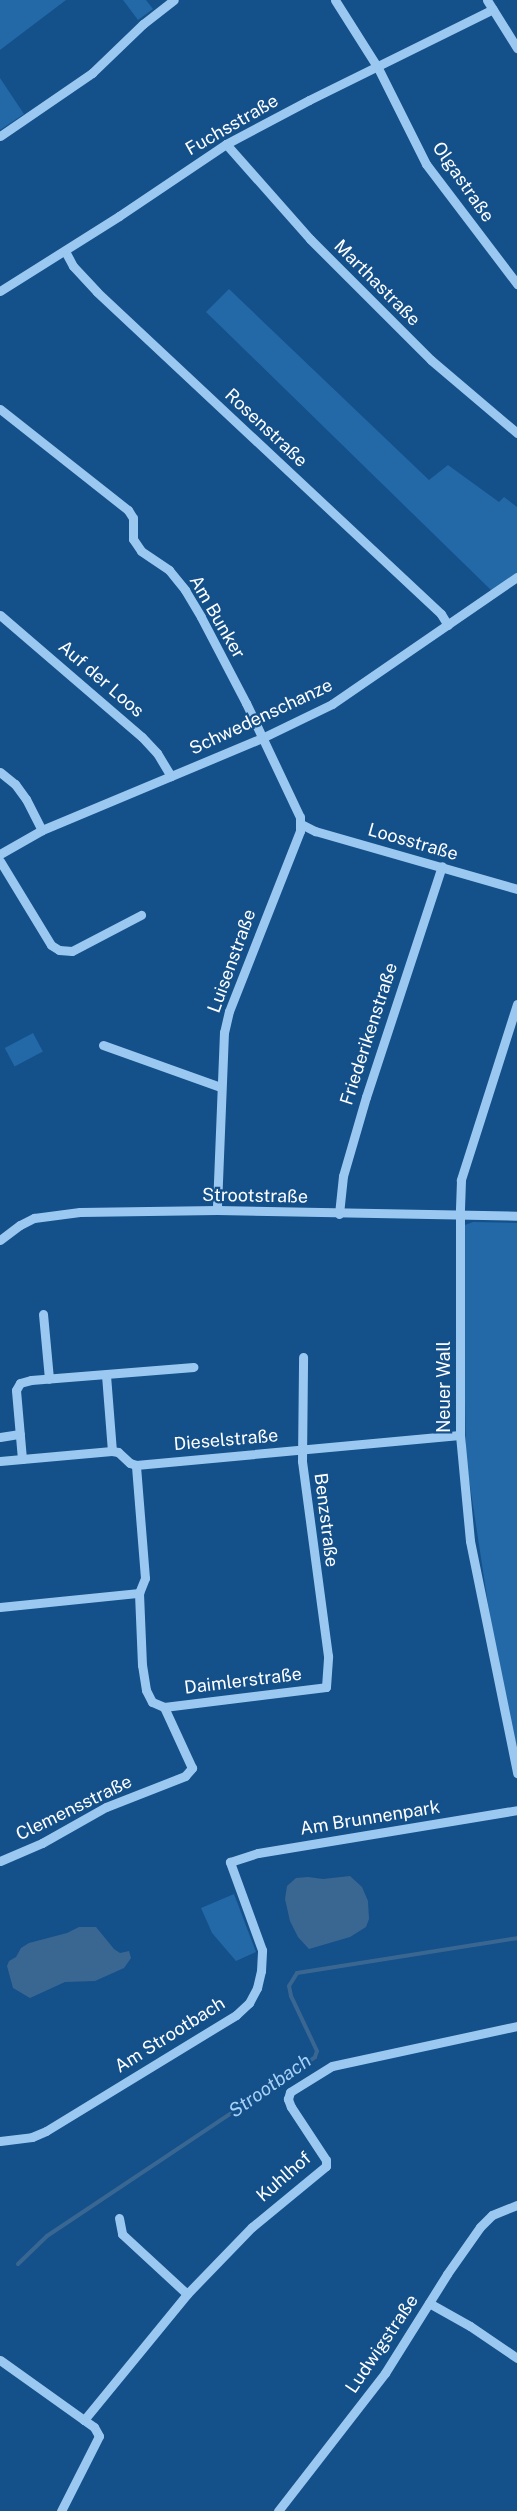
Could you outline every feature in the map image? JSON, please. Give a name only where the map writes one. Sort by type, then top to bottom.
[{"type":"street","points":[[0,136],[50,104],[92,73],[144,24],[174,0]]},
{"type":"street","name":"Olgastraße","points":[[335,0],[378,68],[426,164],[517,284]]},
{"type":"street","points":[[487,0],[517,48]]},
{"type":"street","name":"Fuchsstraße","points":[[0,291],[65,251],[226,144],[309,100],[378,68],[493,9]]},
{"type":"street","name":"Marthastraße","points":[[226,144],[310,239],[430,360],[517,433]]},
{"type":"street","name":"Rosenstraße","points":[[65,251],[73,266],[97,292],[441,614],[448,626]]},
{"type":"street","name":"Am Bunker","points":[[0,409],[24,425],[128,510],[133,518],[134,539],[141,551],[169,570],[185,590],[246,703],[262,738]]},
{"type":"street","name":"Schwedenschanze","points":[[0,854],[42,830],[262,738],[332,704],[517,577]]},
{"type":"street","name":"Auf der Loos","points":[[0,615],[142,736],[157,753],[171,776]]},
{"type":"street","points":[[262,738],[301,824]]},
{"type":"street","points":[[0,772],[15,784],[26,799],[42,830]]},
{"type":"street","name":"Loosstraße","points":[[301,824],[315,831],[517,889]]},
{"type":"street","name":"Luisenstraße","points":[[216,1210],[220,1087],[224,1032],[229,1011],[301,824]]},
{"type":"street","points":[[0,861],[51,945],[59,950],[72,951],[141,915]]},
{"type":"street","name":"Friederikenstraße","points":[[340,1214],[343,1176],[366,1097],[442,866]]},
{"type":"street","name":"Neuer Wall","points":[[517,1004],[461,1180],[460,1216],[460,1435],[470,1541],[517,1774]]},
{"type":"street","points":[[103,1045],[220,1087]]},
{"type":"street","name":"Strootstraße","points":[[2,1233],[34,1218],[54,1214],[216,1210],[340,1214],[517,1216]]},
{"type":"street","points":[[43,1314],[49,1379]]},
{"type":"street","name":"Benzstraße","points":[[303,1357],[301,1450],[328,1656],[326,1687]]},
{"type":"street","points":[[22,1459],[16,1390],[20,1383],[193,1367]]},
{"type":"street","points":[[106,1375],[112,1451]]},
{"type":"street","points":[[0,1437],[20,1434]]},
{"type":"street","name":"Dieselstraße","points":[[136,1465],[460,1435]]},
{"type":"street","points":[[0,1461],[112,1451],[118,1452],[130,1463],[136,1465],[145,1578],[139,1593],[142,1665],[146,1690],[152,1702],[164,1707]]},
{"type":"street","points":[[0,1607],[139,1593]]},
{"type":"street","name":"Daimlerstraße","points":[[164,1707],[326,1687]]},
{"type":"street","name":"Clemensstraße","points":[[0,1861],[42,1843],[106,1807],[190,1773],[192,1768],[164,1707]]},
{"type":"street","name":"Am Brunnenpark","points":[[230,1862],[258,1853],[517,1810]]},
{"type":"street","name":"Am Strootbach","points":[[0,2142],[32,2137],[46,2131],[236,2015],[249,2003],[257,1988],[262,1971],[262,1950],[230,1862]]},
{"type":"street","name":"Kuhlhof","points":[[84,2420],[187,2294],[252,2227],[326,2166],[326,2160],[291,2108],[288,2099],[290,2092],[332,2066],[517,2026]]},
{"type":"street","name":"Ludwigstraße","points":[[278,2511],[385,2373],[480,2226],[492,2215],[517,2205]]},
{"type":"street","points":[[119,2218],[122,2234],[187,2294]]},
{"type":"street","points":[[429,2303],[470,2326],[517,2358]]},
{"type":"street","points":[[0,2360],[94,2427],[99,2436],[61,2511]]},
{"type":"shaded area","points":[[0,0],[66,0],[0,50]]},
{"type":"shaded area","points":[[123,0],[146,0],[153,9],[138,20]]},
{"type":"shaded area","points":[[0,78],[24,114],[0,130]]},
{"type":"shaded area","points":[[229,289],[429,480],[448,465],[499,502],[504,497],[517,507],[517,573],[493,592],[206,312]]},
{"type":"shaded area","points":[[33,1033],[43,1052],[15,1067],[5,1048]]},
{"type":"shaded area","points":[[473,1222],[517,1223],[517,1764],[493,1637],[466,1459],[462,1226]]},
{"type":"shaded area","points":[[350,1876],[362,1887],[368,1901],[369,1919],[366,1927],[350,1937],[309,1949],[298,1937],[290,1921],[285,1899],[287,1886],[296,1878],[323,1879]]},
{"type":"shaded area","points":[[234,1894],[256,1952],[236,1961],[212,1933],[201,1908]]},
{"type":"shaded area","points":[[79,1927],[96,1927],[114,1949],[120,1953],[129,1951],[131,1958],[124,1968],[95,1981],[65,1982],[30,1998],[13,1988],[7,1966],[9,1961],[16,1957],[21,1948],[29,1943],[67,1933]]},
{"type":"waterway","name":"Strootbach","points":[[18,2264],[47,2236],[315,2057],[317,2051],[291,1996],[289,1986],[297,1973],[517,1938]]}]
